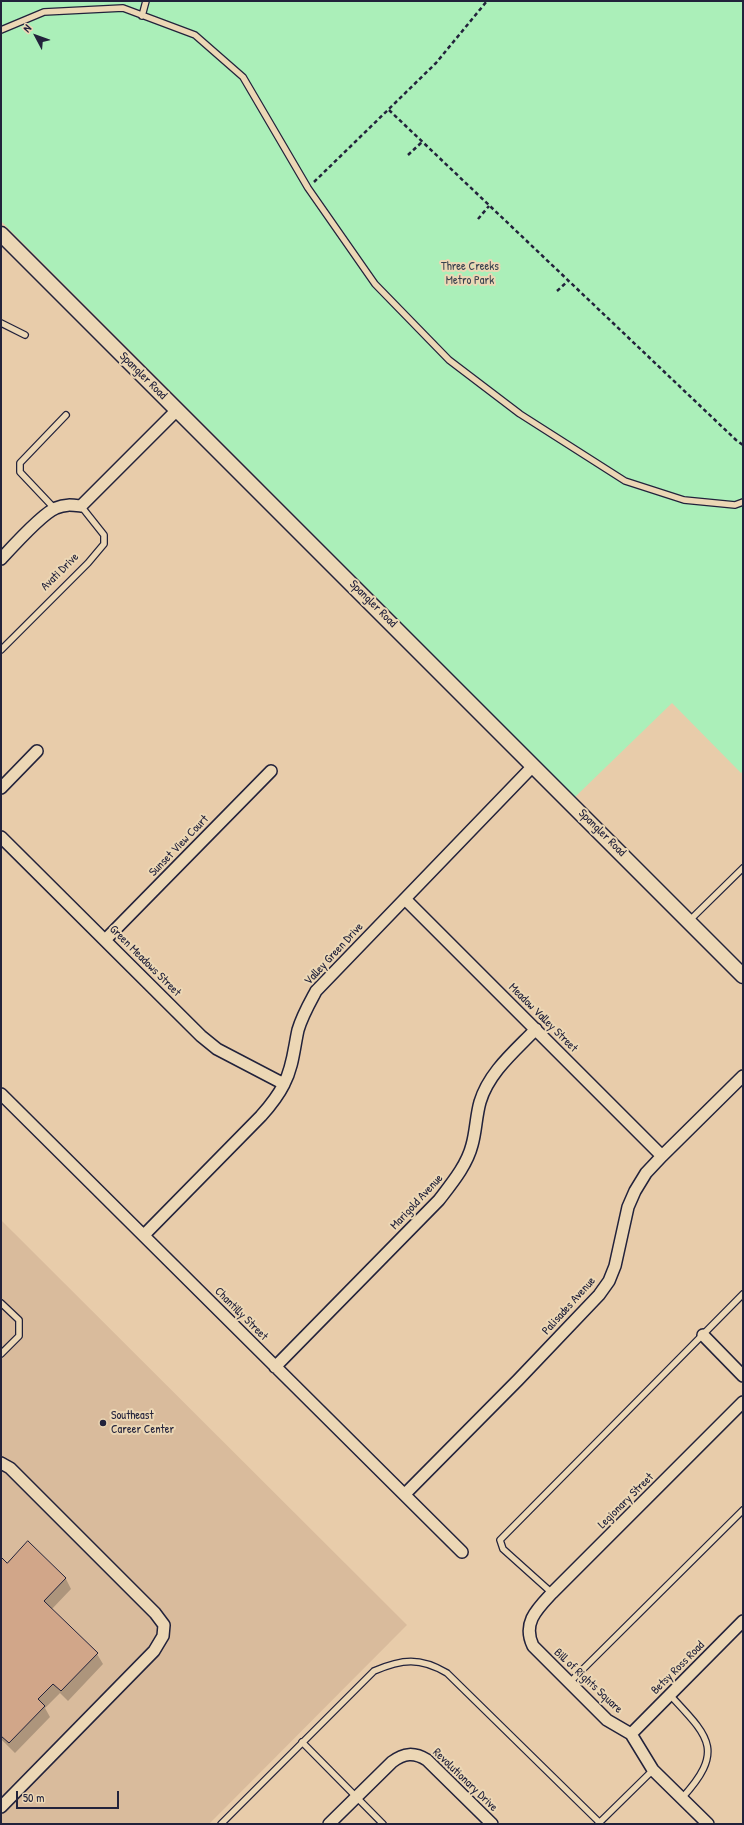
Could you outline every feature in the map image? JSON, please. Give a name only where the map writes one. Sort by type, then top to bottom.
[{"type":"street","name":"Spangler Road","points":[[1,234],[743,976]]},
{"type":"street","points":[[1,559],[54,508],[67,504],[81,506],[177,410]]},
{"type":"street","points":[[1,788],[37,750]]},
{"type":"street","name":"Valley Green Drive","points":[[144,1236],[275,1100],[290,1069],[298,1030],[306,1009],[316,991],[533,766]]},
{"type":"street","name":"Sunset View Court","points":[[105,940],[271,771]]},
{"type":"street","name":"Green Meadows Street","points":[[1,837],[201,1036],[217,1049],[284,1084]]},
{"type":"street","name":"Meadow Valley Street","points":[[405,899],[662,1156]]},
{"type":"street","name":"Marigold Avenue","points":[[275,1367],[439,1200],[453,1182],[465,1162],[472,1146],[480,1102],[492,1078],[500,1066],[536,1030]]},
{"type":"street","name":"Palisades Avenue","points":[[405,1494],[599,1295],[609,1281],[615,1266],[628,1207],[635,1191],[646,1173],[743,1076]]},
{"type":"street","name":"Chantilly Street","points":[[1,1094],[462,1552]]},
{"type":"street","points":[[703,1336],[743,1376]]},
{"type":"street","name":"Legionary Street","points":[[530,1620],[537,1609],[552,1593],[743,1402]]},
{"type":"street","points":[[1,1463],[10,1468],[155,1613],[164,1625],[163,1636],[154,1651],[1,1807]]},
{"type":"street","name":"Bill of Rights Square","points":[[530,1620],[529,1639],[533,1646],[607,1720],[631,1734],[653,1770],[708,1824]]},
{"type":"street","name":"Betsy Ross Road","points":[[631,1734],[743,1621]]},
{"type":"street","name":"Revolutionary Drive","points":[[356,1797],[399,1756],[411,1754],[420,1755],[427,1760],[492,1824]]},
{"type":"street","points":[[329,1824],[356,1797]]},
{"type":"lane","points":[[142,16],[146,1]]},
{"type":"lane","points":[[1,30],[44,12],[123,8],[195,35],[243,77],[308,188],[375,284],[449,360],[520,414],[625,481],[684,500],[735,505],[743,502]]},
{"type":"lane","points":[[1,323],[25,335]]},
{"type":"lane","points":[[54,508],[20,472],[20,463],[66,415]]},
{"type":"lane","name":"Avati Drive","points":[[1,650],[88,563],[104,544],[104,536],[81,506]]},
{"type":"lane","points":[[689,921],[743,868]]},
{"type":"lane","points":[[552,1593],[503,1549],[500,1540],[743,1294]]},
{"type":"lane","points":[[1,1303],[19,1320],[19,1336],[1,1354]]},
{"type":"lane","points":[[570,1682],[743,1510]]},
{"type":"lane","points":[[221,1824],[374,1671],[389,1665],[412,1660],[426,1662],[447,1673],[599,1823],[653,1770]]},
{"type":"lane","points":[[670,1695],[699,1726],[707,1742],[708,1750],[707,1760],[700,1776],[682,1798]]},
{"type":"lane","points":[[302,1742],[384,1824]]},
{"type":"path","points":[[308,188],[436,63],[487,1]]},
{"type":"path","points":[[389,110],[743,445]]},
{"type":"path","points":[[408,155],[422,142]]},
{"type":"path","points":[[478,219],[489,206]]},
{"type":"path","points":[[557,291],[569,280]]},
{"type":"shaded area","name":"Southeast Career Center","points":[[1,1220],[407,1625],[209,1824],[1,1824]]},
{"type":"green space","name":"Three Creeks Metro Park","points":[[1,1],[743,1],[743,771],[741,773],[672,703],[575,797],[1,221]]},
{"type":"building","points":[[28,1541],[66,1578],[44,1601],[98,1653],[61,1691],[53,1684],[38,1699],[45,1706],[9,1743],[1,1736],[1,1557],[7,1563]]},
{"type":"place","name":"Southeast Career Center","points":[[103,1423]]}]
